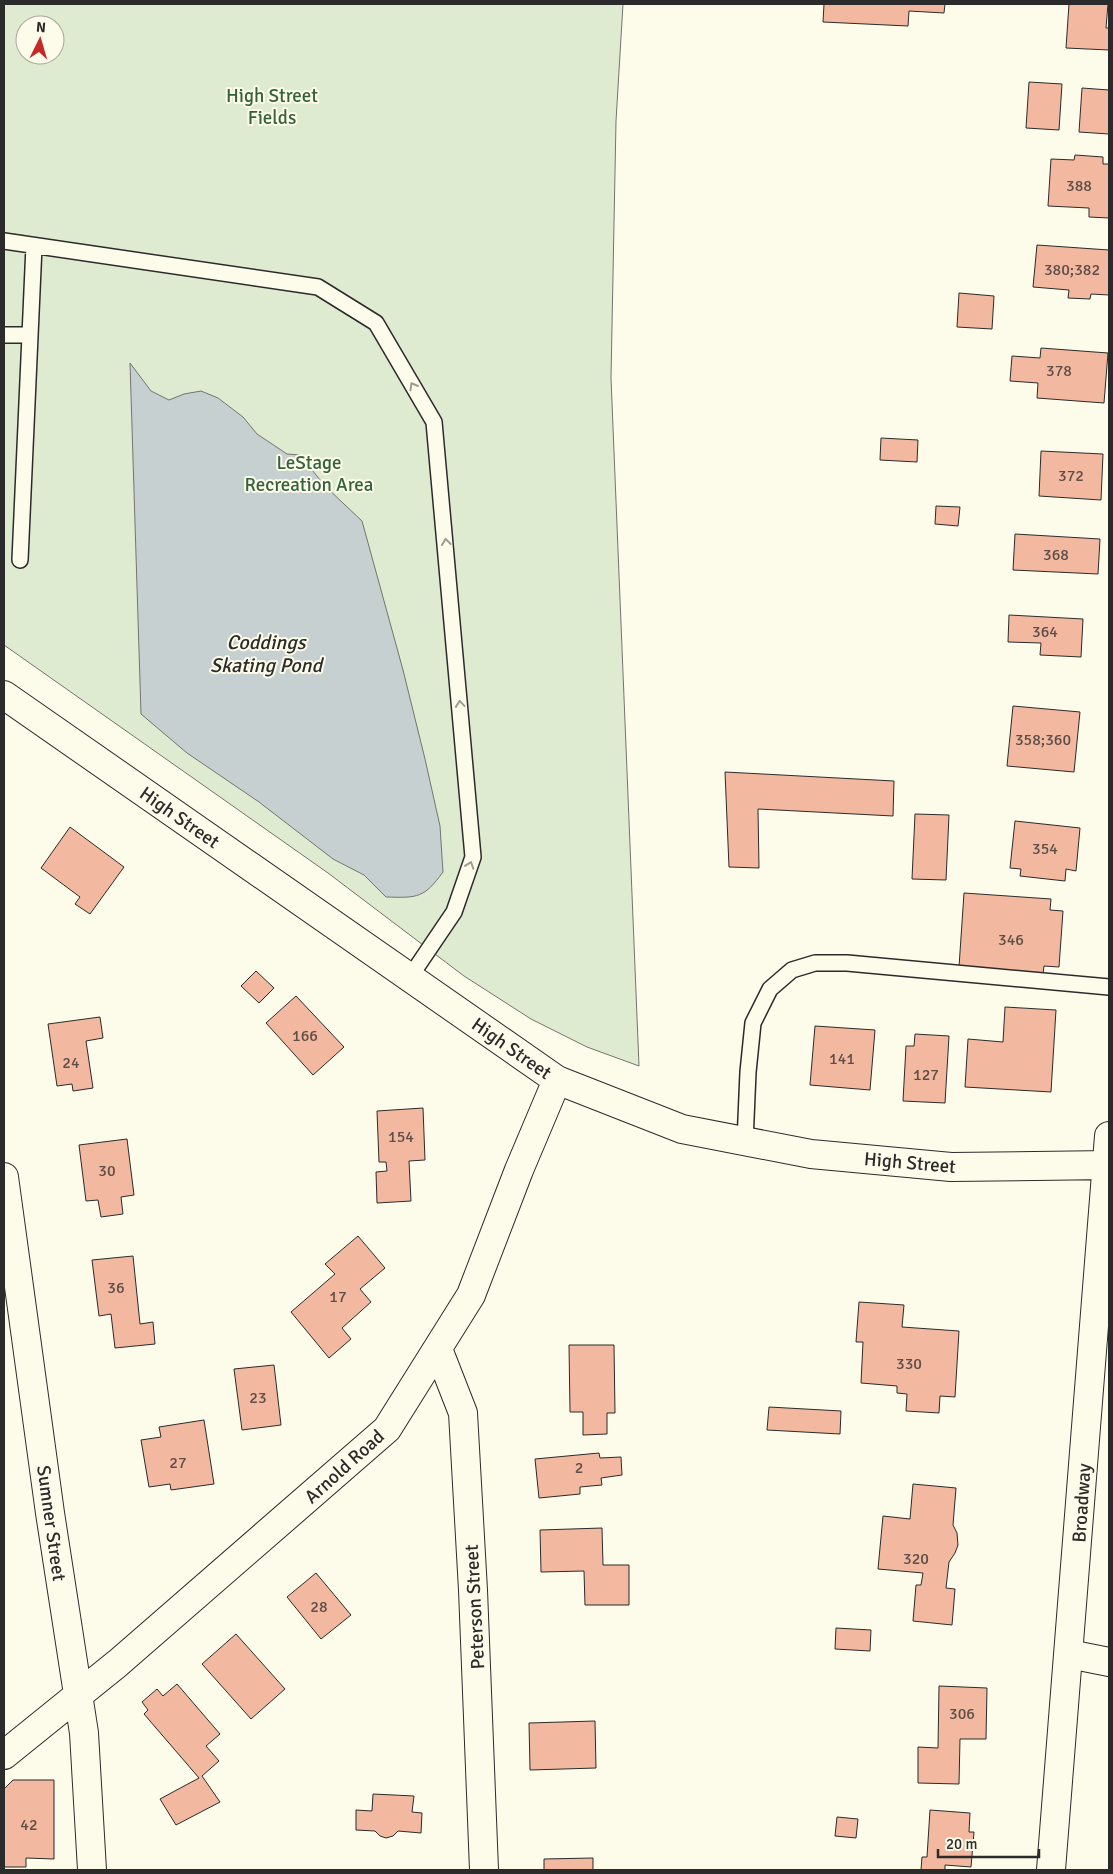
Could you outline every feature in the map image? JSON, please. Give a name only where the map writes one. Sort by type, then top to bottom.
[{"type":"street","name":"High Street","points":[[4,695],[557,1080],[682,1129],[811,1154],[951,1167],[1108,1165]]},
{"type":"street","name":"Arnold Road","points":[[4,1755],[79,1696],[387,1429],[471,1295],[519,1170],[557,1080]]},
{"type":"street","name":"Broadway","points":[[1051,1870],[1109,1136]]},
{"type":"street","name":"Sumner Street","points":[[4,1177],[50,1512],[84,1732],[92,1870]]},
{"type":"street","name":"Peterson Street","points":[[438,1348],[463,1413],[473,1590],[484,1870]]},
{"type":"street","points":[[1069,1654],[1109,1662]]},
{"type":"lane","points":[[4,241],[318,287],[376,323],[434,422],[473,857],[454,912],[410,977]]},
{"type":"lane","points":[[20,560],[34,246]]},
{"type":"lane","points":[[4,335],[30,335]]},
{"type":"lane","points":[[745,1142],[748,1072],[753,1022],[770,989],[792,970],[815,963],[847,963],[1109,987]]},
{"type":"green space","name":"LeStage Recreation Area","points":[[4,4],[623,4],[616,121],[611,378],[639,1066],[587,1047],[531,1019],[464,976],[328,873],[4,645]]},
{"type":"water","name":"Coddings Skating Pond","points":[[130,363],[151,391],[169,400],[184,394],[201,391],[218,398],[243,417],[257,434],[287,454],[300,455],[325,486],[362,521],[403,670],[440,826],[443,872],[425,892],[406,897],[386,897],[364,875],[333,859],[259,802],[187,753],[141,714]]},
{"type":"building","points":[[824,4],[945,4],[944,13],[909,11],[908,26],[823,22]]},
{"type":"building","points":[[1069,4],[1108,4],[1106,28],[1109,28],[1109,50],[1066,48]]},
{"type":"building","points":[[1029,82],[1062,84],[1059,130],[1026,128]]},
{"type":"building","points":[[1082,88],[1109,90],[1109,134],[1079,132]]},
{"type":"building","points":[[1075,155],[1103,157],[1103,164],[1109,164],[1109,218],[1089,217],[1089,208],[1048,206],[1051,159],[1074,160]]},
{"type":"building","points":[[1037,245],[1109,250],[1109,295],[1091,294],[1090,299],[1068,298],[1069,290],[1033,287]]},
{"type":"building","points":[[959,293],[994,296],[992,329],[957,327]]},
{"type":"building","points":[[1041,348],[1108,353],[1104,403],[1037,398],[1038,383],[1010,381],[1012,356],[1040,358]]},
{"type":"building","points":[[881,438],[918,440],[917,462],[880,460]]},
{"type":"building","points":[[1041,451],[1103,454],[1101,500],[1039,496]]},
{"type":"building","points":[[936,506],[960,507],[958,526],[935,524]]},
{"type":"building","points":[[1015,534],[1100,539],[1098,574],[1013,570]]},
{"type":"building","points":[[1009,615],[1083,619],[1081,657],[1040,655],[1041,643],[1008,642]]},
{"type":"building","points":[[1013,706],[1080,712],[1074,772],[1007,766]]},
{"type":"building","points":[[725,772],[894,781],[893,816],[758,809],[759,868],[729,867]]},
{"type":"building","points":[[915,814],[949,815],[946,880],[912,879]]},
{"type":"building","points":[[1015,821],[1080,828],[1076,871],[1066,869],[1065,881],[1020,876],[1021,869],[1010,868]]},
{"type":"building","points":[[70,827],[124,867],[90,914],[75,904],[80,897],[41,868]]},
{"type":"building","points":[[964,893],[1051,899],[1050,910],[1063,911],[1059,967],[1044,966],[1043,974],[959,967]]},
{"type":"building","points":[[256,971],[274,988],[259,1003],[241,986]]},
{"type":"building","points":[[296,996],[344,1047],[313,1075],[266,1023]]},
{"type":"building","points":[[1005,1007],[1056,1010],[1051,1092],[965,1087],[968,1039],[1003,1042]]},
{"type":"building","points":[[100,1017],[103,1038],[86,1041],[93,1088],[73,1091],[72,1084],[57,1086],[48,1024]]},
{"type":"building","points":[[815,1026],[875,1030],[870,1090],[810,1085]]},
{"type":"building","points":[[915,1034],[949,1036],[945,1103],[903,1101],[906,1046],[914,1046]]},
{"type":"building","points":[[423,1108],[425,1160],[409,1161],[411,1201],[377,1203],[376,1172],[387,1171],[386,1162],[379,1162],[377,1111]]},
{"type":"building","points":[[127,1139],[134,1195],[121,1197],[123,1214],[101,1217],[98,1200],[86,1201],[79,1145]]},
{"type":"building","points":[[358,1236],[385,1268],[360,1289],[371,1302],[342,1328],[351,1339],[329,1358],[291,1312],[335,1274],[325,1264]]},
{"type":"building","points":[[133,1256],[140,1324],[153,1322],[155,1344],[115,1348],[111,1314],[99,1316],[92,1260]]},
{"type":"building","points":[[859,1302],[904,1305],[902,1327],[959,1331],[955,1397],[940,1396],[939,1413],[906,1411],[907,1394],[897,1393],[897,1386],[861,1383],[863,1342],[856,1342]]},
{"type":"building","points":[[569,1345],[614,1345],[615,1413],[607,1413],[607,1434],[583,1435],[583,1412],[570,1412]]},
{"type":"building","points":[[274,1365],[281,1425],[242,1430],[234,1369]]},
{"type":"building","points":[[769,1407],[841,1411],[840,1434],[767,1430]]},
{"type":"building","points":[[204,1420],[214,1484],[171,1490],[170,1484],[149,1487],[141,1440],[161,1437],[159,1427]]},
{"type":"building","points":[[599,1453],[600,1458],[621,1457],[622,1475],[601,1478],[602,1485],[580,1487],[580,1494],[539,1498],[535,1459]]},
{"type":"building","points":[[913,1484],[956,1488],[953,1525],[957,1533],[958,1545],[949,1562],[946,1588],[955,1589],[952,1625],[913,1621],[916,1585],[921,1585],[923,1573],[878,1569],[883,1516],[910,1519]]},
{"type":"building","points":[[602,1528],[603,1565],[629,1565],[629,1605],[585,1605],[584,1571],[541,1572],[540,1530]]},
{"type":"building","points":[[316,1573],[351,1615],[321,1639],[287,1597]]},
{"type":"building","points":[[836,1628],[871,1630],[870,1651],[835,1649]]},
{"type":"building","points":[[236,1634],[285,1689],[251,1719],[202,1664]]},
{"type":"building","points":[[177,1684],[220,1734],[206,1746],[219,1761],[202,1776],[220,1802],[176,1825],[160,1799],[199,1778],[144,1714],[148,1710],[142,1702],[157,1689],[163,1696]]},
{"type":"building","points":[[939,1686],[987,1688],[986,1739],[960,1739],[959,1784],[918,1783],[918,1747],[938,1748]]},
{"type":"building","points":[[595,1721],[596,1768],[530,1770],[529,1723]]},
{"type":"building","points":[[13,1780],[54,1780],[54,1859],[26,1858],[26,1867],[4,1867],[4,1789]]},
{"type":"building","points":[[373,1794],[414,1796],[412,1812],[422,1813],[421,1833],[398,1831],[393,1836],[386,1838],[380,1836],[375,1831],[356,1830],[356,1810],[372,1811]]},
{"type":"building","points":[[930,1810],[970,1813],[969,1832],[974,1832],[971,1867],[945,1865],[945,1870],[921,1870],[922,1857],[927,1857]]},
{"type":"building","points":[[837,1817],[858,1819],[856,1838],[835,1836]]},
{"type":"building","points":[[593,1858],[593,1870],[544,1870],[544,1859]]},
{"type":"park label","name":"High Street Fields","points":[[272,106]]}]
